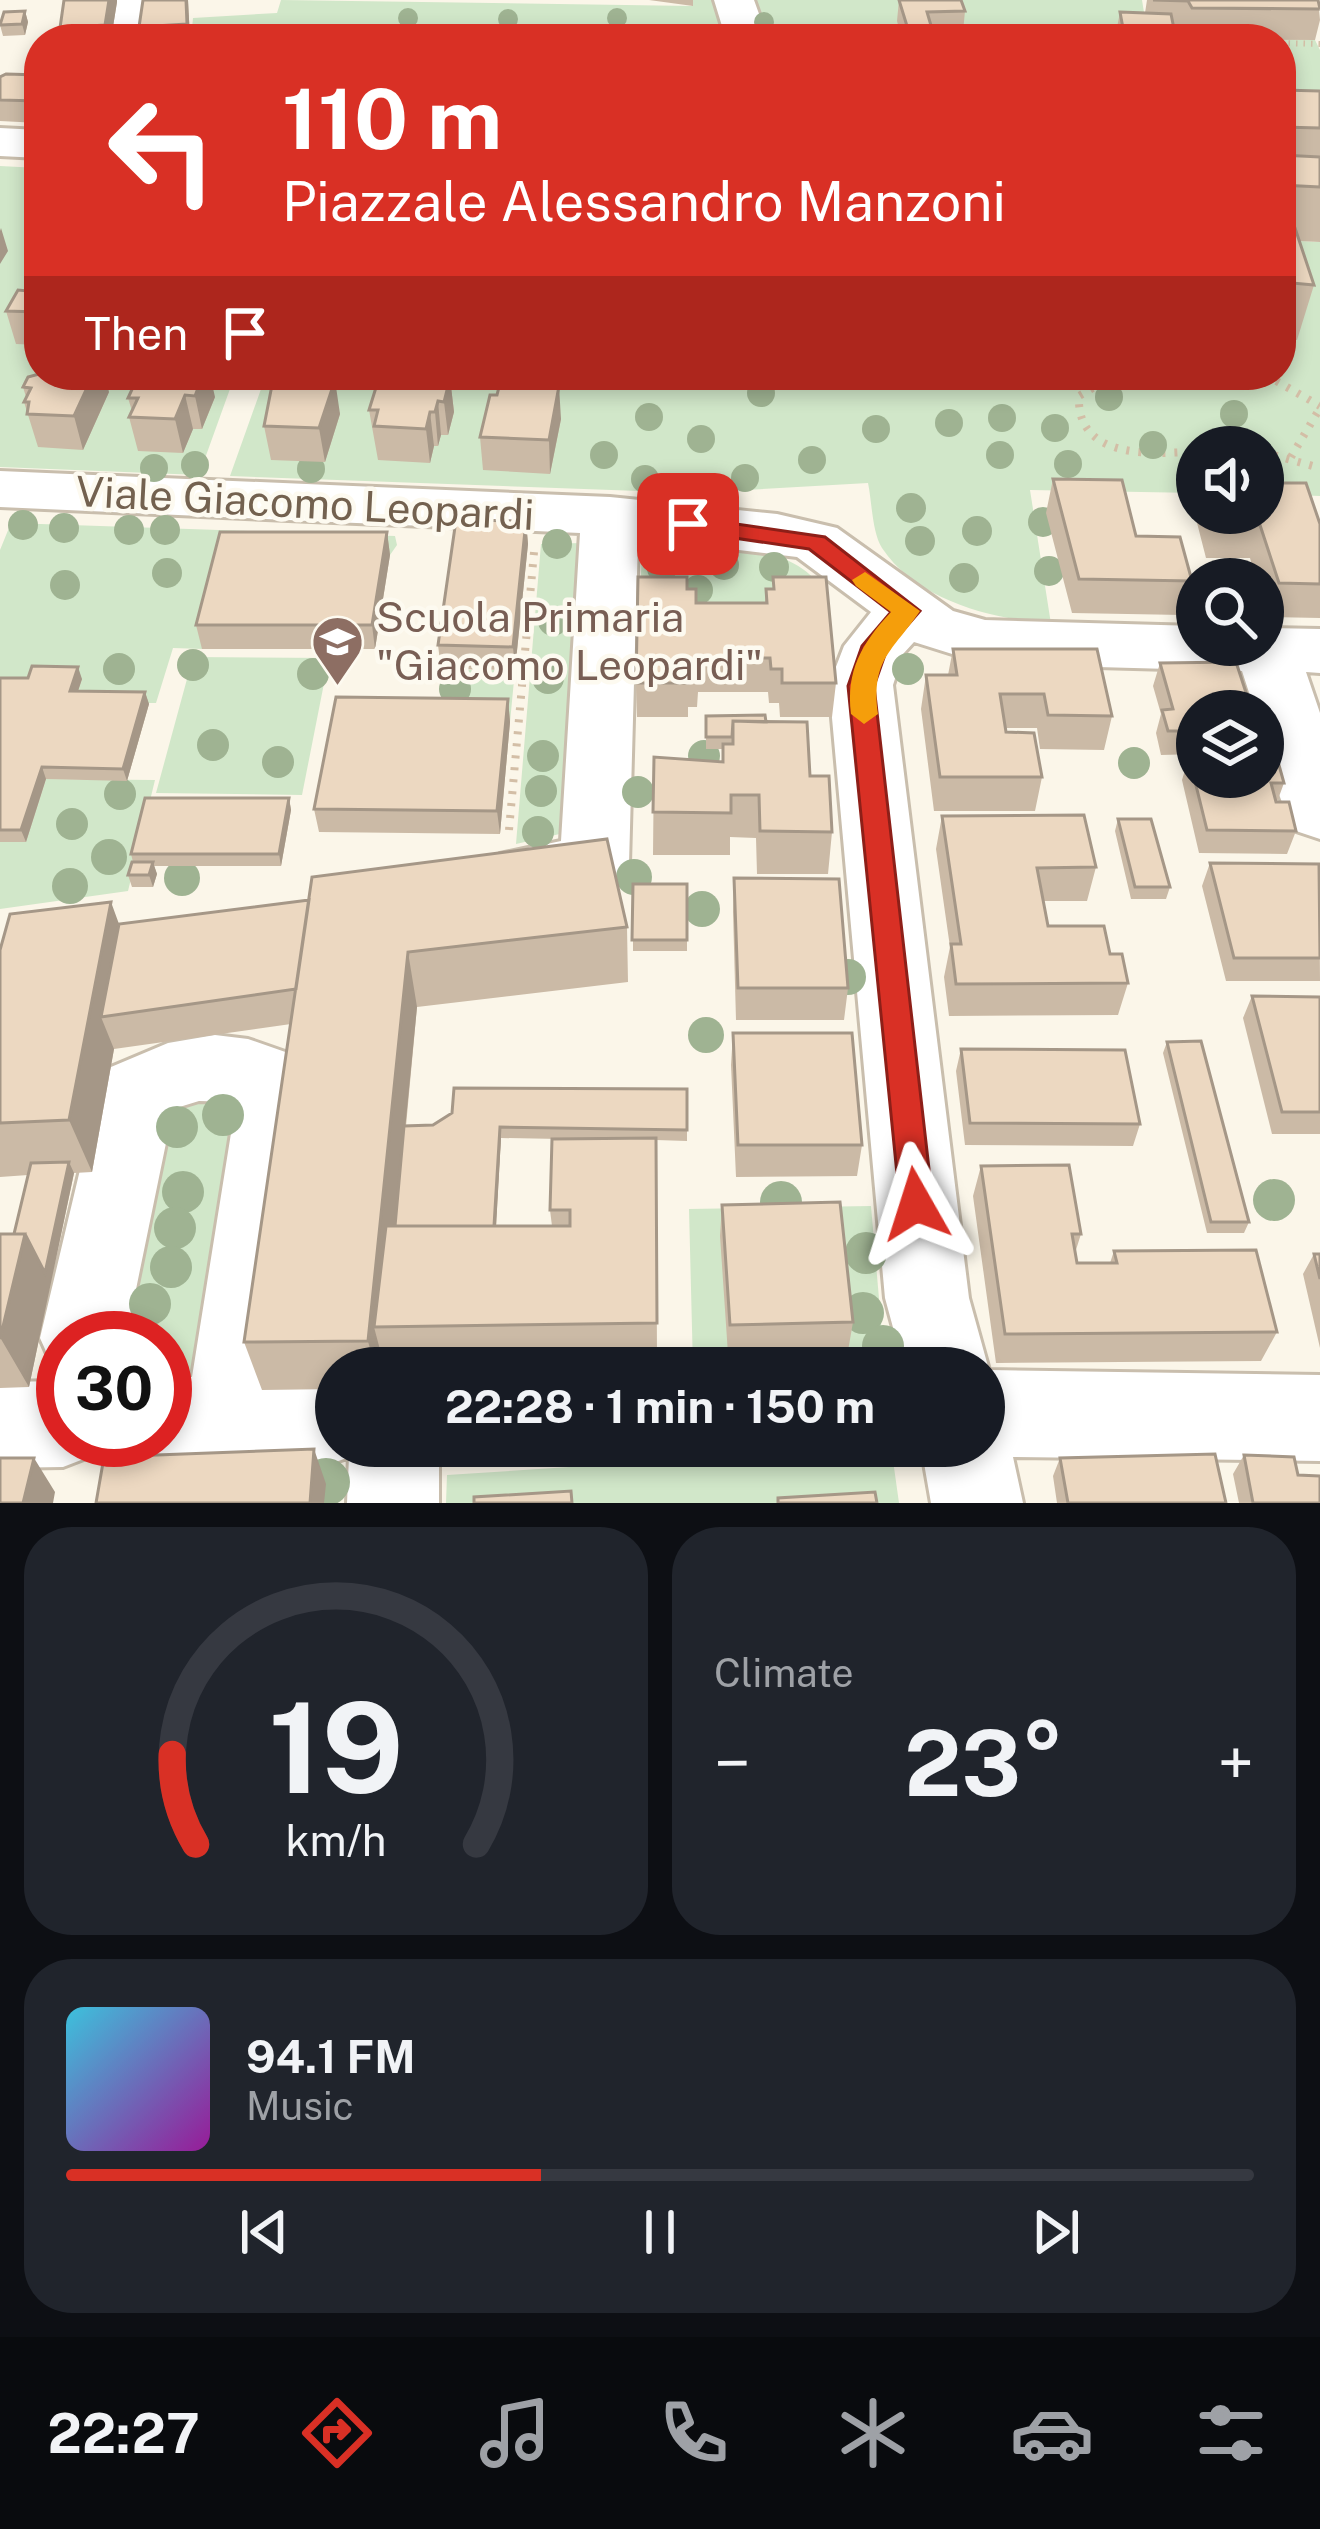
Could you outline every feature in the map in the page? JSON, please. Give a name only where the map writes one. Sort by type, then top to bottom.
[{"type":"street","name":"Viale Giacomo Leopardi","points":[[1,491],[610,516],[777,533],[816,542],[907,611],[953,635],[984,642],[1294,650]]},
{"type":"street","points":[[484,878],[593,864],[610,516]]},
{"type":"street","points":[[907,611],[875,646],[861,686],[927,1298],[941,1347]]},
{"type":"street","points":[[1294,650],[1320,813]]},
{"type":"street","points":[[89,1311],[138,1090],[177,1071],[223,1068],[264,1077],[276,1098],[197,1420],[315,1419]]},
{"type":"street","points":[[1005,1413],[1320,1418]]},
{"type":"street","points":[[0,1425],[36,1424]]},
{"type":"street","points":[[392,1503],[393,1467]]},
{"type":"street","points":[[970,1467],[977,1503]]},
{"type":"path","points":[[1089,390],[1079,396],[1076,411],[1083,430],[1108,446],[1136,454],[1176,452]]},
{"type":"path","points":[[1291,390],[1320,407],[1291,457]]},
{"type":"path","points":[[1284,456],[1320,468]]},
{"type":"path","points":[[484,878],[535,540]]},
{"type":"green space","points":[[281,0],[692,6],[691,0],[723,0],[731,24],[192,24],[193,18],[277,13]]},
{"type":"green space","points":[[745,0],[1142,0],[1146,24],[948,24],[958,20],[946,24],[754,24]]},
{"type":"green space","points":[[1296,39],[1315,40],[1320,50],[1320,145],[1296,144]]},
{"type":"green space","points":[[0,166],[24,167],[24,390],[230,390],[199,475],[0,467]]},
{"type":"green space","points":[[1296,241],[1320,242],[1320,496],[1284,495],[1284,426],[1176,426],[1176,493],[1030,490],[1051,624],[981,612],[915,582],[882,548],[868,483],[694,493],[230,476],[261,390],[1296,390]]},
{"type":"green space","points":[[11,523],[395,536],[397,545],[390,555],[226,555],[202,649],[173,648],[156,703],[74,703],[81,679],[0,690],[0,550]]},
{"type":"green space","points":[[582,543],[564,833],[516,844],[541,544]]},
{"type":"green space","points":[[642,543],[720,546],[774,555],[816,580],[829,602],[640,602]]},
{"type":"green space","points":[[193,657],[329,658],[302,795],[156,793]]},
{"type":"green space","points":[[450,670],[515,670],[510,722],[443,722]]},
{"type":"green space","points":[[46,779],[155,780],[128,891],[0,909],[0,842],[26,841]]},
{"type":"green space","points":[[241,1101],[198,1381],[192,1381],[192,1311],[118,1311],[156,1103]]},
{"type":"green space","points":[[871,1206],[883,1347],[692,1347],[689,1209]]},
{"type":"green space","points":[[569,1467],[894,1467],[899,1503],[446,1503],[447,1475]]},
{"type":"building","points":[[64,0],[109,0],[105,24],[61,24]]},
{"type":"building","points":[[143,0],[186,0],[187,24],[139,24]]},
{"type":"building","points":[[899,0],[961,0],[965,11],[927,12],[931,24],[906,24]]},
{"type":"building","points":[[1153,0],[1318,0],[1320,9],[1192,8],[1188,1]]},
{"type":"building","points":[[25,11],[22,24],[0,25],[4,12]]},
{"type":"building","points":[[1120,12],[1171,14],[1173,24],[1122,24]]},
{"type":"building","points":[[24,75],[24,101],[0,100],[0,77]]},
{"type":"building","points":[[1296,90],[1320,91],[1320,128],[1296,127]]},
{"type":"building","points":[[1296,156],[1320,157],[1320,187],[1296,186]]},
{"type":"building","points":[[1296,231],[1314,285],[1296,283]]},
{"type":"building","points":[[18,290],[24,291],[24,312],[6,311]]},
{"type":"building","points":[[30,390],[86,390],[74,416],[27,414],[29,402],[24,402]]},
{"type":"building","points":[[132,390],[197,390],[195,396],[185,395],[175,419],[129,417],[138,398],[128,398]]},
{"type":"building","points":[[271,390],[332,390],[319,428],[264,426]]},
{"type":"building","points":[[375,390],[447,390],[444,402],[438,401],[435,412],[430,412],[426,429],[374,426],[378,410],[369,410]]},
{"type":"building","points":[[498,390],[558,390],[549,440],[480,437],[490,395],[497,395]]},
{"type":"building","points":[[1053,479],[1122,480],[1136,536],[1180,537],[1186,558],[1176,558],[1176,581],[1079,579]]},
{"type":"building","points":[[1284,483],[1306,483],[1320,524],[1320,584],[1284,583],[1284,558],[1271,558],[1263,534],[1284,534]]},
{"type":"building","points":[[456,520],[526,521],[513,647],[438,645]]},
{"type":"building","points":[[220,532],[387,532],[372,625],[196,625]]},
{"type":"building","points":[[638,577],[687,577],[687,589],[696,589],[696,603],[767,603],[766,589],[774,589],[773,577],[826,577],[836,683],[782,683],[782,669],[771,669],[770,658],[698,658],[698,673],[688,673],[688,683],[636,683]]},
{"type":"building","points":[[953,649],[1097,649],[1112,716],[1048,715],[1044,694],[1000,694],[1006,732],[1034,733],[1042,777],[940,777],[926,675],[957,675]]},
{"type":"building","points":[[1160,663],[1237,666],[1245,690],[1176,690],[1176,731],[1168,731],[1162,710],[1173,709]]},
{"type":"building","points":[[32,666],[78,667],[70,691],[145,692],[123,769],[42,767],[21,830],[0,830],[0,678],[28,678]]},
{"type":"building","points":[[336,697],[508,699],[497,811],[314,809]]},
{"type":"building","points":[[765,715],[766,722],[733,721],[732,737],[706,737],[706,716]]},
{"type":"building","points":[[733,721],[807,722],[810,776],[829,776],[832,832],[760,831],[759,795],[731,795],[731,813],[653,812],[654,757],[723,762],[723,744],[733,744]]},
{"type":"building","points":[[145,798],[289,798],[279,854],[131,854]]},
{"type":"building","points":[[1199,798],[1289,802],[1296,831],[1207,830]]},
{"type":"building","points":[[1084,815],[1096,867],[1037,868],[1048,926],[1104,926],[1110,954],[1122,954],[1128,983],[956,984],[951,944],[961,944],[942,816]]},
{"type":"building","points":[[1118,819],[1151,819],[1170,887],[1135,887]]},
{"type":"building","points":[[607,839],[627,927],[408,952],[368,1341],[244,1342],[312,877]]},
{"type":"building","points":[[132,862],[153,862],[149,875],[128,875]]},
{"type":"building","points":[[1210,863],[1319,864],[1320,958],[1234,958]]},
{"type":"building","points":[[734,878],[839,879],[848,988],[738,988]]},
{"type":"building","points":[[633,884],[687,884],[687,940],[632,940]]},
{"type":"building","points":[[309,900],[296,989],[101,1017],[119,924]]},
{"type":"building","points":[[111,902],[69,1120],[0,1123],[0,950],[10,914]]},
{"type":"building","points":[[1252,996],[1320,997],[1320,1112],[1282,1112]]},
{"type":"building","points":[[733,1033],[852,1033],[862,1145],[738,1145]]},
{"type":"building","points":[[1201,1041],[1249,1222],[1211,1222],[1167,1042]]},
{"type":"building","points":[[961,1049],[1125,1050],[1140,1124],[970,1123]]},
{"type":"building","points":[[454,1088],[687,1089],[687,1130],[500,1127],[494,1226],[395,1226],[404,1126],[433,1125],[452,1113]]},
{"type":"building","points":[[656,1138],[657,1323],[374,1327],[386,1226],[570,1226],[570,1210],[550,1210],[552,1139]]},
{"type":"building","points":[[69,1162],[45,1273],[25,1234],[14,1234],[31,1163]]},
{"type":"building","points":[[1069,1165],[1081,1234],[1072,1234],[1077,1263],[1117,1263],[1114,1251],[1256,1250],[1277,1332],[1005,1334],[981,1166]]},
{"type":"building","points":[[840,1202],[853,1322],[730,1325],[722,1205]]},
{"type":"building","points":[[0,1234],[25,1234],[0,1339]]},
{"type":"building","points":[[314,1449],[310,1503],[96,1503],[102,1467],[192,1467],[192,1454]]},
{"type":"building","points":[[1215,1454],[1226,1503],[1068,1503],[1060,1458]]},
{"type":"building","points":[[1244,1455],[1294,1457],[1298,1475],[1320,1476],[1320,1503],[1253,1503]]},
{"type":"building","points":[[0,1458],[34,1458],[23,1503],[0,1503]]},
{"type":"building","points":[[571,1491],[572,1503],[474,1503],[474,1497]]},
{"type":"building","points":[[875,1492],[877,1503],[778,1503],[778,1498]]},
{"type":"slow traffic","points":[[864,714],[861,686],[875,646],[907,611],[865,580]]},
{"type":"place","name":"Scuola Primaria \"Giacomo Leopardi\"","points":[[337,687]]},
{"type":"route","points":[[688,524],[816,542],[907,611],[875,646],[861,686],[916,1204]]}]
